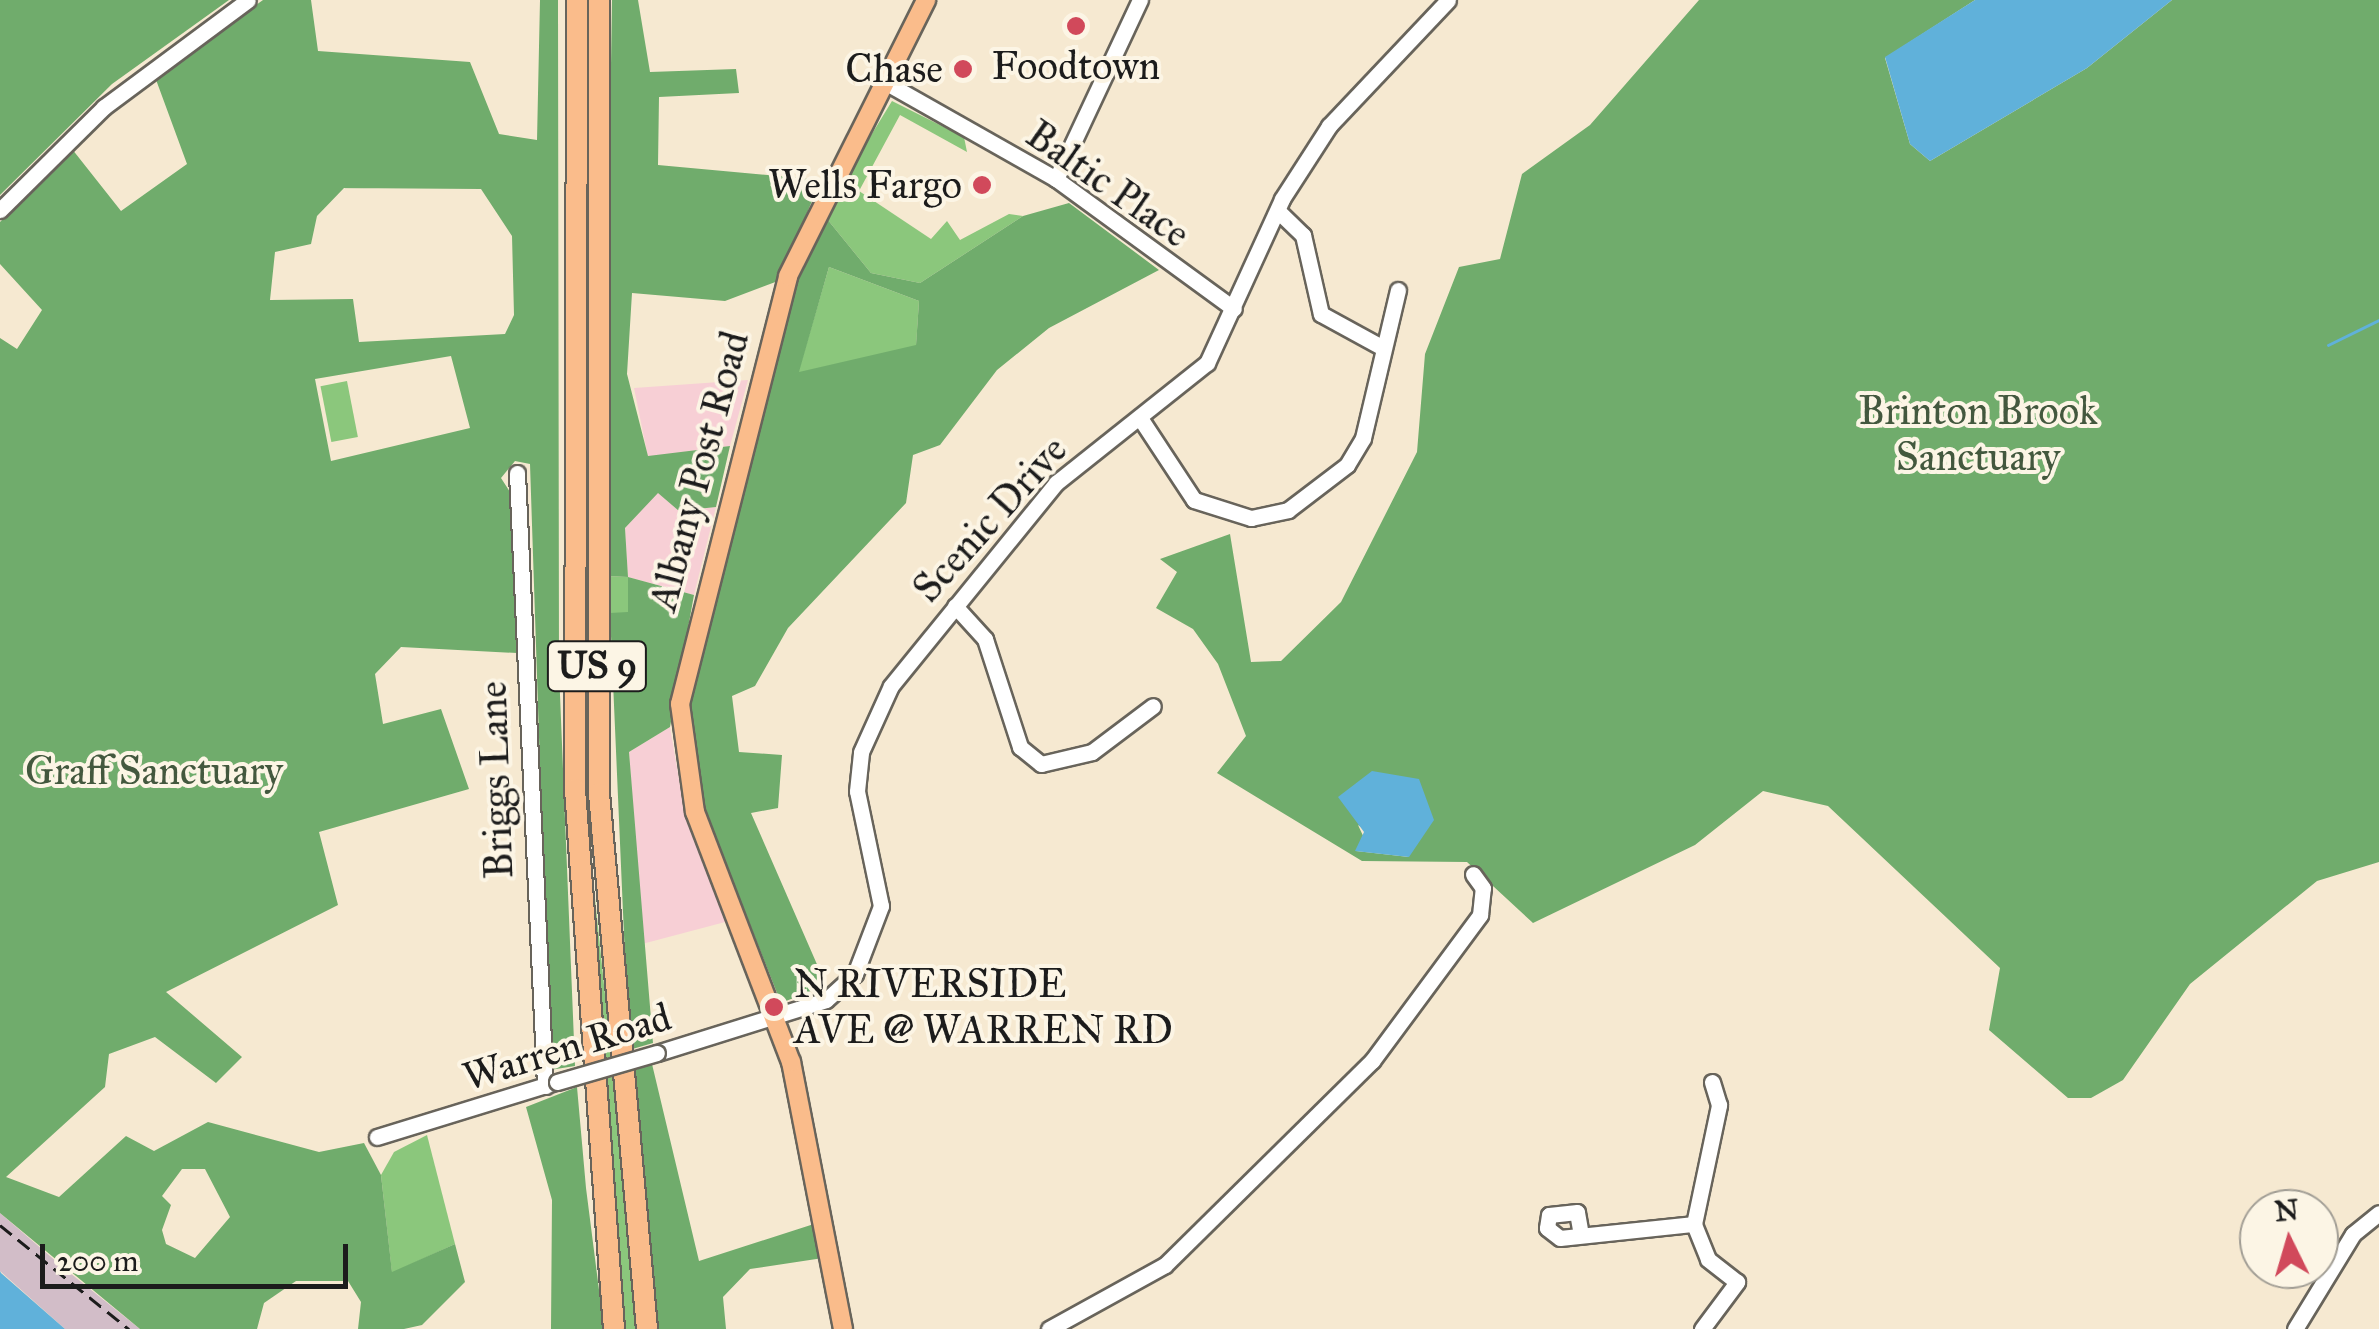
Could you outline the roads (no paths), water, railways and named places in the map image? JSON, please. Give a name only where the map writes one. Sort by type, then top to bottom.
[{"type":"highway","name":"US 9","points":[[577,0],[575,790],[614,1329]]},
{"type":"highway","name":"US 9","points":[[599,0],[598,794],[647,1329]]},
{"type":"main road","name":"Albany Post Road","points":[[843,1329],[778,1018],[695,812],[680,734],[682,684],[788,276],[890,85],[926,0]]},
{"type":"street","points":[[0,210],[104,106],[248,0]]},
{"type":"street","points":[[1056,179],[1140,0]]},
{"type":"street","name":"Scenic Drive","points":[[778,1018],[826,1000],[870,950],[881,906],[862,822],[860,752],[890,686],[1056,483],[1207,363],[1278,212],[1329,126],[1448,0]]},
{"type":"street","name":"Baltic Place","points":[[890,85],[1056,179],[1234,309]]},
{"type":"street","points":[[1278,212],[1303,236],[1321,314],[1384,348]]},
{"type":"street","points":[[1140,418],[1194,500],[1229,515],[1269,517],[1347,465],[1398,290]]},
{"type":"street","name":"Briggs Lane","points":[[517,473],[551,1084]]},
{"type":"street","points":[[954,606],[985,639],[1020,747],[1041,764],[1092,752],[1153,706]]},
{"type":"street","points":[[1049,1329],[1165,1266],[1359,1074],[1480,915],[1482,888],[1473,874]]},
{"type":"street","name":"Warren Road","points":[[377,1137],[778,1018]]},
{"type":"street","points":[[1702,1329],[1737,1282],[1708,1258],[1694,1224],[1719,1106],[1712,1082]]},
{"type":"street","points":[[2295,1329],[2353,1234],[2379,1213]]},
{"type":"street","points":[[1581,1235],[1694,1224]]},
{"type":"water","points":[[1975,0],[2172,0],[2087,68],[1930,161],[1910,144],[1885,57]]},
{"type":"water","points":[[1372,771],[1419,779],[1434,820],[1409,857],[1355,851],[1364,832],[1338,797]]},
{"type":"water","points":[[1,1273],[65,1329],[0,1329]]},
{"type":"waterway","points":[[2328,345],[2379,320]]},
{"type":"railway","points":[[0,1225],[129,1329]]},
{"type":"place","name":"Foodtown","points":[[1076,26]]},
{"type":"place","name":"Chase","points":[[963,69]]},
{"type":"place","name":"Wells Fargo","points":[[982,185]]},
{"type":"place","name":"N RIVERSIDE AVE @ WARREN RD","points":[[774,1007]]},
{"type":"park label","name":"Brinton Brook Sanctuary","points":[[1978,434]]},
{"type":"park label","name":"Graff Sanctuary","points":[[154,771]]}]
